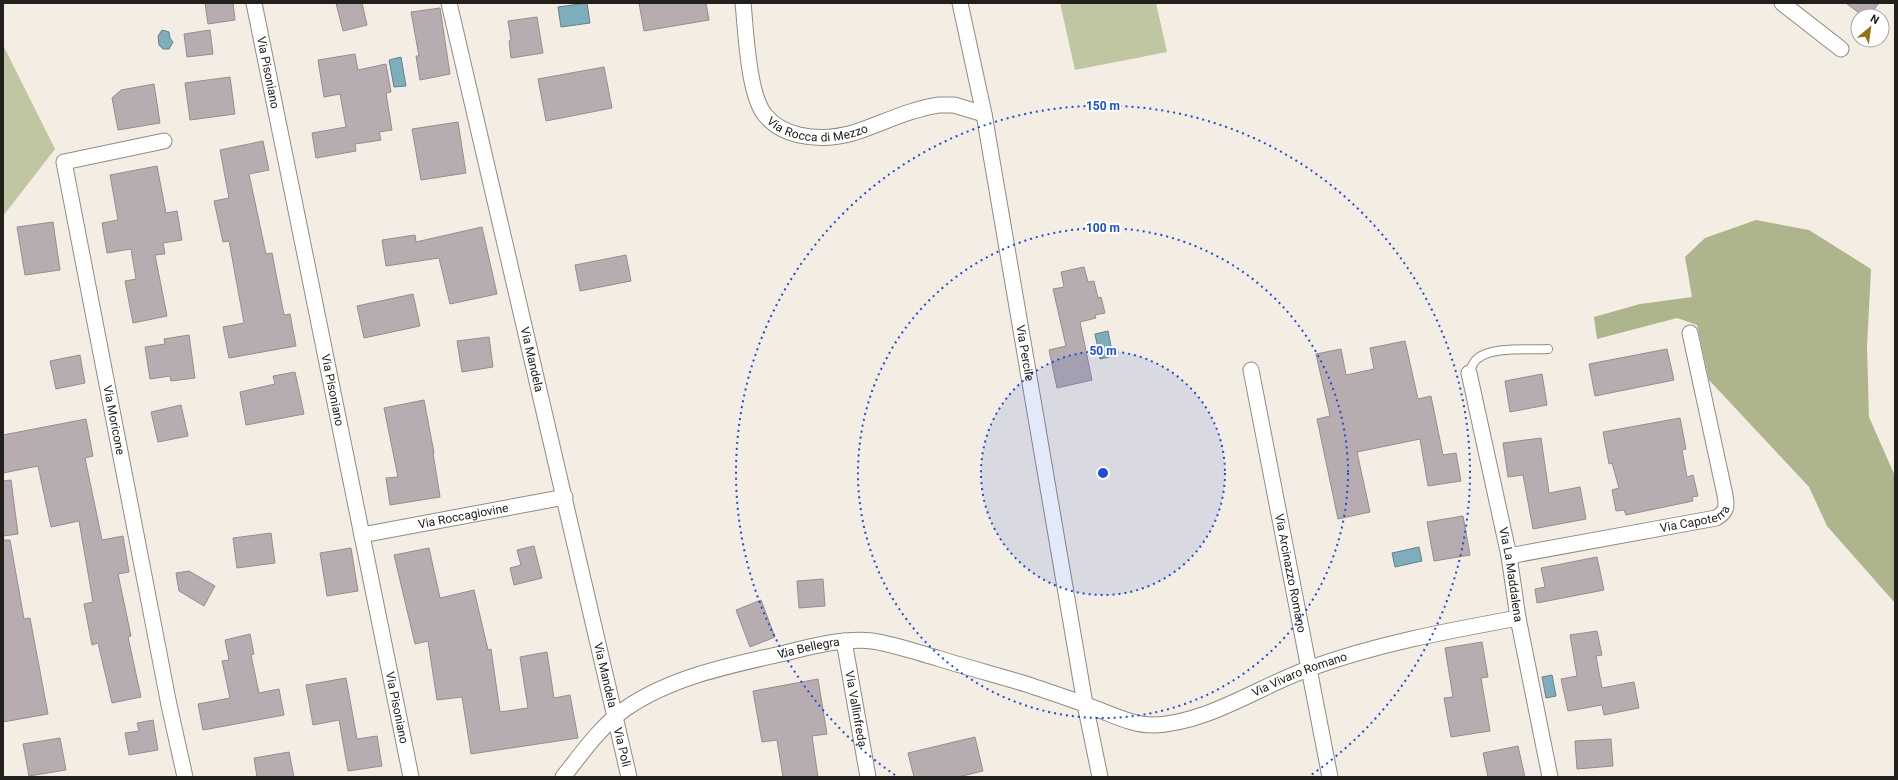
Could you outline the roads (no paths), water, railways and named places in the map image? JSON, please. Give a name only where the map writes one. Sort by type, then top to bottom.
[{"type":"street","name":"Via Pisoniano","points":[[254,3],[411,777]]},
{"type":"street","name":"Via Mandela","points":[[449,3],[615,717]]},
{"type":"street","name":"Via Rocca di Mezzo","points":[[743,3],[751,71],[758,101],[765,115],[775,125],[788,132],[817,138],[841,136],[939,105],[954,105],[984,114]]},
{"type":"street","name":"Via Percile","points":[[960,3],[984,114],[1085,704],[1100,777]]},
{"type":"street","points":[[1785,4],[1841,49]]},
{"type":"street","name":"Via Moricone","points":[[164,142],[64,162],[169,705],[185,777]]},
{"type":"street","name":"Via Capoterra","points":[[1509,556],[1716,518],[1723,514],[1727,506],[1690,333]]},
{"type":"street","name":"Via Arcinazzo Romano","points":[[1252,370],[1308,669],[1330,777]]},
{"type":"street","name":"Via La Maddalena","points":[[1469,373],[1509,556],[1518,618],[1550,777]]},
{"type":"street","name":"Via Roccagiovine","points":[[362,535],[565,497]]},
{"type":"street","name":"Via Vivaro Romano","points":[[1085,704],[1131,722],[1164,724],[1221,708],[1308,669],[1413,638],[1518,618]]},
{"type":"street","name":"Via Bellegra","points":[[562,777],[589,744],[615,717],[646,696],[687,679],[774,655],[844,641],[862,640],[888,644],[1025,684],[1085,704]]},
{"type":"street","name":"Via Vallinfreda","points":[[844,641],[868,777]]},
{"type":"street","name":"Via Poli","points":[[615,717],[629,777]]},
{"type":"lane","points":[[1469,373],[1476,359],[1486,353],[1505,350],[1548,349]]},
{"type":"water","points":[[587,3],[590,23],[561,27],[558,7]]},
{"type":"water","points":[[162,30],[169,32],[170,38],[173,42],[169,49],[163,49],[159,45],[158,36]]},
{"type":"water","points":[[401,57],[406,86],[394,87],[389,60]]},
{"type":"water","points":[[1108,331],[1113,356],[1100,359],[1095,334]]},
{"type":"water","points":[[1419,547],[1422,561],[1395,567],[1392,553]]},
{"type":"water","points":[[1552,675],[1556,696],[1546,698],[1542,677]]}]
